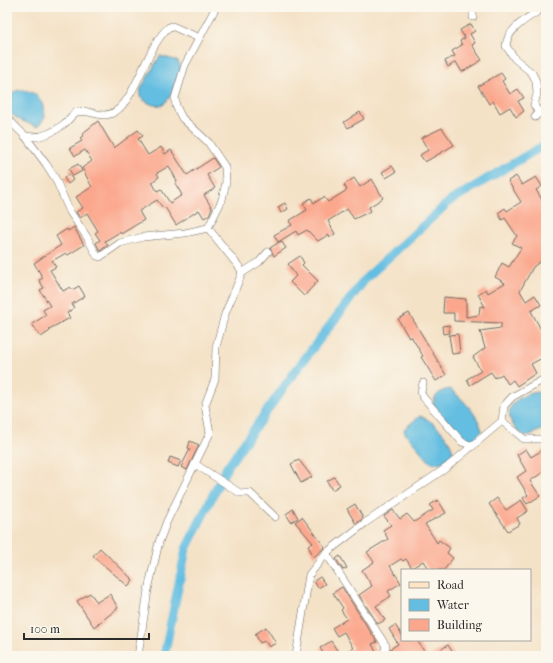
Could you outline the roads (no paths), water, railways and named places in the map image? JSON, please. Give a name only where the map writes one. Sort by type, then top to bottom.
[{"type":"street","points":[[208,228],[222,200],[226,182],[225,167],[208,142],[182,118],[174,98],[185,65],[216,7]]},
{"type":"street","points":[[473,7],[473,17]]},
{"type":"street","points":[[546,12],[544,7],[520,24],[506,40],[506,46],[515,59],[532,73],[536,81],[537,94],[534,105],[537,115],[546,107]]},
{"type":"street","points":[[25,136],[35,138],[54,132],[75,113],[82,111],[106,116],[115,112],[122,106],[142,69],[170,27],[172,26],[199,38]]},
{"type":"street","points":[[7,118],[25,136],[55,178],[70,212],[87,237],[97,256],[100,257],[120,243],[143,237],[185,233],[208,228]]},
{"type":"street","points":[[208,228],[240,268],[242,273]]},
{"type":"street","points":[[138,656],[148,590],[159,542],[167,521],[196,465],[210,432],[205,405],[215,379],[216,347],[218,336],[242,273],[258,262],[268,252]]},
{"type":"street","points":[[296,656],[308,575],[326,553],[365,523],[446,468],[502,421],[504,406],[512,398],[546,378]]},
{"type":"street","points":[[424,382],[421,392],[422,397],[462,442],[472,446]]},
{"type":"street","points":[[502,421],[524,438],[546,439]]},
{"type":"street","points":[[196,465],[240,493],[250,493],[275,517]]},
{"type":"street","points":[[326,553],[386,646],[383,656]]},
{"type":"water","points":[[160,56],[178,61],[181,68],[170,97],[163,105],[154,105],[148,103],[140,97],[141,88]]},
{"type":"water","points":[[19,90],[35,94],[43,106],[45,118],[37,127],[20,120],[7,111],[7,95]]},
{"type":"water","points":[[450,389],[465,402],[474,413],[482,431],[475,438],[465,441],[433,405],[434,399],[438,394]]},
{"type":"water","points":[[537,392],[546,399],[546,428],[525,437],[512,423],[509,416],[510,409],[513,403],[519,398]]},
{"type":"water","points":[[420,416],[436,426],[446,436],[452,448],[453,453],[443,462],[430,462],[405,433],[404,429]]},
{"type":"waterway","points":[[164,656],[186,549],[227,467],[294,373],[366,278],[450,201],[546,144]]}]
